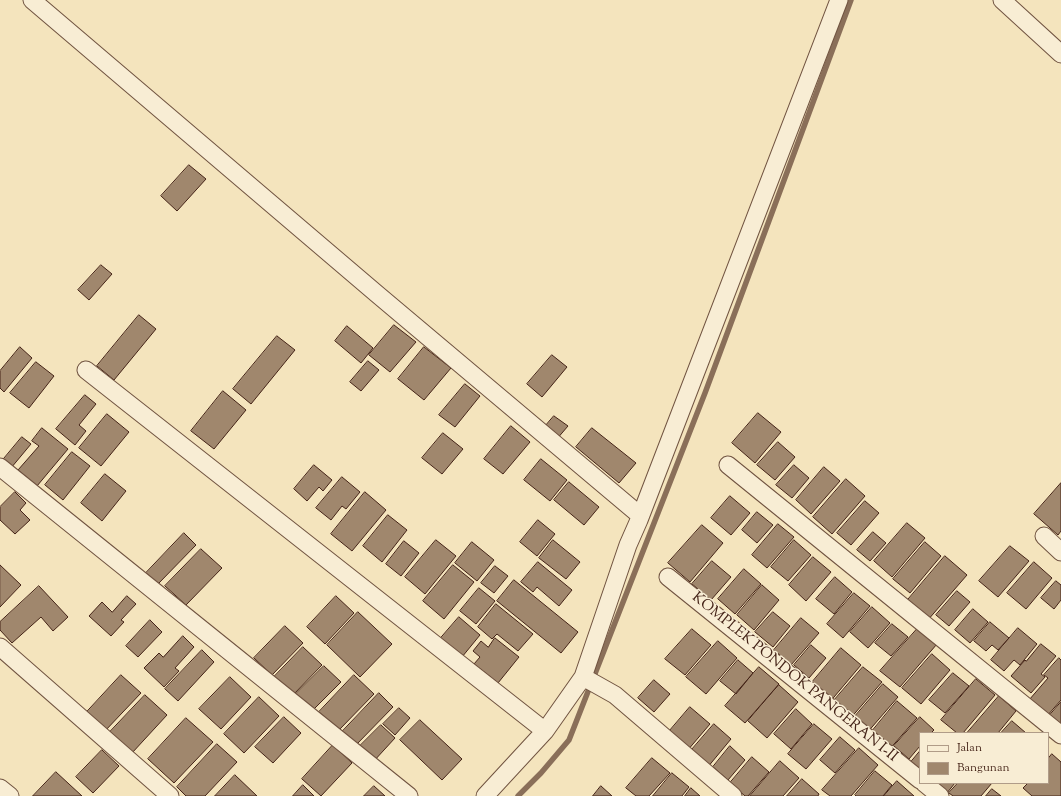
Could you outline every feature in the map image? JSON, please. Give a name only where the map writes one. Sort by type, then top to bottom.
[{"type":"street","points":[[32,0],[636,512],[639,515],[639,520]]},
{"type":"street","points":[[485,796],[545,731],[585,679],[628,546],[839,0]]},
{"type":"street","points":[[1002,0],[1061,54]]},
{"type":"street","points":[[86,370],[545,731]]},
{"type":"street","points":[[728,465],[1061,735]]},
{"type":"street","points":[[0,467],[408,796]]},
{"type":"street","points":[[1044,536],[1061,552]]},
{"type":"street","name":"KOMPLEK PONDOK PANGERAN I-II","points":[[668,577],[919,779]]},
{"type":"street","points":[[0,647],[170,796]]},
{"type":"street","points":[[585,679],[615,695],[733,796]]},
{"type":"street","points":[[925,784],[940,796]]},
{"type":"street","points":[[0,788],[10,796]]},
{"type":"building","points":[[189,165],[206,179],[177,211],[161,196]]},
{"type":"building","points":[[101,265],[112,274],[89,300],[78,290]]},
{"type":"building","points":[[139,315],[156,329],[114,380],[97,366]]},
{"type":"building","points":[[394,325],[416,342],[390,372],[369,355]]},
{"type":"building","points":[[347,326],[373,348],[361,363],[335,341]]},
{"type":"building","points":[[277,336],[295,350],[251,404],[233,389]]},
{"type":"building","points":[[20,347],[32,358],[4,392],[0,388],[0,371]]},
{"type":"building","points":[[424,347],[451,368],[424,400],[398,379]]},
{"type":"building","points":[[552,355],[567,367],[542,397],[527,384]]},
{"type":"building","points":[[368,361],[379,370],[361,391],[350,382]]},
{"type":"building","points":[[36,362],[54,376],[29,408],[10,393]]},
{"type":"building","points":[[465,384],[480,396],[455,427],[439,415]]},
{"type":"building","points":[[223,391],[246,410],[214,449],[191,431]]},
{"type":"building","points":[[85,395],[96,404],[79,425],[86,431],[75,445],[56,429]]},
{"type":"building","points":[[758,413],[781,432],[755,463],[732,443]]},
{"type":"building","points":[[107,414],[129,432],[101,466],[79,448]]},
{"type":"building","points":[[554,416],[568,426],[556,440],[543,429]]},
{"type":"building","points":[[511,426],[530,442],[503,474],[484,459]]},
{"type":"building","points":[[42,428],[68,449],[37,486],[18,470],[39,446],[32,441]]},
{"type":"building","points":[[592,428],[636,463],[619,483],[576,447]]},
{"type":"building","points":[[443,433],[463,449],[442,474],[422,458]]},
{"type":"building","points":[[22,437],[31,444],[11,468],[2,461]]},
{"type":"building","points":[[778,442],[795,457],[775,480],[757,465]]},
{"type":"building","points":[[72,452],[90,466],[63,500],[45,485]]},
{"type":"building","points":[[541,459],[567,480],[550,501],[524,480]]},
{"type":"building","points":[[314,465],[332,480],[323,491],[319,487],[307,501],[294,489]]},
{"type":"building","points":[[794,465],[809,478],[792,498],[776,485]]},
{"type":"building","points":[[824,467],[840,481],[811,514],[796,500]]},
{"type":"building","points":[[105,474],[126,491],[102,521],[81,503]]},
{"type":"building","points":[[342,477],[360,492],[346,509],[342,506],[331,520],[316,508]]},
{"type":"building","points":[[846,479],[865,496],[832,534],[813,517]]},
{"type":"building","points":[[569,482],[599,507],[584,525],[554,500]]},
{"type":"building","points":[[1061,483],[1061,531],[1058,535],[1034,514]]},
{"type":"building","points":[[15,492],[26,503],[20,510],[30,520],[15,534],[0,520],[0,507]]},
{"type":"building","points":[[365,492],[386,510],[352,551],[331,534]]},
{"type":"building","points":[[730,496],[750,513],[731,535],[711,518]]},
{"type":"building","points":[[865,501],[879,513],[851,545],[837,533]]},
{"type":"building","points":[[757,512],[773,525],[757,543],[742,530]]},
{"type":"building","points":[[388,515],[407,530],[382,562],[363,546]]},
{"type":"building","points":[[538,520],[555,534],[537,556],[520,542]]},
{"type":"building","points":[[907,523],[925,538],[892,577],[874,561]]},
{"type":"building","points":[[778,524],[794,537],[767,568],[752,555]]},
{"type":"building","points":[[702,525],[723,543],[690,582],[668,563]]},
{"type":"building","points":[[873,532],[886,543],[870,561],[857,550]]},
{"type":"building","points":[[184,533],[196,545],[158,584],[146,573]]},
{"type":"building","points":[[436,540],[456,556],[425,594],[405,577]]},
{"type":"building","points":[[553,540],[580,562],[566,579],[539,558]]},
{"type":"building","points":[[794,540],[811,555],[788,581],[771,567]]},
{"type":"building","points":[[404,541],[419,553],[401,576],[386,564]]},
{"type":"building","points":[[472,542],[494,560],[477,581],[455,563]]},
{"type":"building","points":[[925,542],[941,556],[910,593],[893,579]]},
{"type":"building","points":[[1010,546],[1029,561],[998,597],[979,581]]},
{"type":"building","points":[[201,549],[222,568],[186,605],[165,586]]},
{"type":"building","points":[[945,556],[967,575],[927,621],[906,602]]},
{"type":"building","points":[[813,557],[831,572],[806,601],[789,585]]},
{"type":"building","points":[[712,561],[731,577],[711,600],[692,584]]},
{"type":"building","points":[[538,562],[572,590],[559,606],[537,587],[533,592],[521,582]]},
{"type":"building","points":[[1034,562],[1052,578],[1026,609],[1007,593]]},
{"type":"building","points":[[0,565],[21,585],[0,607]]},
{"type":"building","points":[[453,565],[474,582],[444,619],[423,601]]},
{"type":"building","points":[[495,566],[508,576],[494,593],[481,583]]},
{"type":"building","points":[[744,569],[761,584],[735,614],[718,599]]},
{"type":"building","points":[[835,577],[852,592],[834,614],[816,599]]},
{"type":"building","points":[[514,580],[578,632],[561,653],[497,601]]},
{"type":"building","points":[[1056,581],[1061,585],[1061,600],[1054,609],[1041,598]]},
{"type":"building","points":[[762,585],[779,600],[754,630],[737,615]]},
{"type":"building","points":[[39,586],[68,617],[53,631],[41,617],[12,643],[0,630],[0,622]]},
{"type":"building","points":[[479,588],[495,601],[476,624],[460,611]]},
{"type":"building","points":[[957,591],[970,602],[949,626],[936,615]]},
{"type":"building","points":[[854,593],[870,606],[843,638],[827,624]]},
{"type":"building","points":[[127,596],[136,604],[121,620],[124,622],[111,636],[89,616],[102,602],[112,612]]},
{"type":"building","points":[[336,596],[354,613],[325,644],[307,627]]},
{"type":"building","points":[[496,604],[533,634],[518,651],[497,634],[492,639],[478,627]]},
{"type":"building","points":[[872,607],[890,623],[868,648],[850,632]]},
{"type":"building","points":[[973,609],[988,622],[970,643],[955,630]]},
{"type":"building","points":[[358,612],[392,644],[360,677],[327,645]]},
{"type":"building","points":[[773,612],[790,626],[773,647],[755,632]]},
{"type":"building","points":[[459,617],[480,635],[462,657],[440,639]]},
{"type":"building","points":[[801,618],[819,633],[791,665],[774,650]]},
{"type":"building","points":[[150,620],[162,632],[138,657],[126,646]]},
{"type":"building","points":[[990,622],[1009,638],[998,650],[992,645],[986,651],[974,641]]},
{"type":"building","points":[[892,624],[908,637],[891,656],[875,643]]},
{"type":"building","points":[[285,626],[303,643],[272,675],[254,658]]},
{"type":"building","points":[[918,628],[937,644],[900,687],[880,671]]},
{"type":"building","points":[[1018,628],[1037,644],[1020,665],[1014,660],[1004,671],[991,660]]},
{"type":"building","points":[[692,629],[711,645],[685,675],[665,659]]},
{"type":"building","points":[[183,636],[194,647],[175,668],[179,671],[164,687],[144,668],[159,653],[163,657]]},
{"type":"building","points":[[495,638],[519,657],[498,683],[474,664],[480,657],[473,651],[481,641],[488,647]]},
{"type":"building","points":[[718,641],[737,658],[706,694],[686,677]]},
{"type":"building","points":[[1041,644],[1056,656],[1041,674],[1045,677],[1031,693],[1011,676]]},
{"type":"building","points":[[811,645],[826,658],[809,678],[794,665]]},
{"type":"building","points":[[303,647],[322,665],[293,695],[274,677]]},
{"type":"building","points":[[841,648],[861,665],[829,703],[809,686]]},
{"type":"building","points":[[202,650],[214,662],[178,701],[165,689]]},
{"type":"building","points":[[932,654],[950,670],[921,704],[902,688]]},
{"type":"building","points":[[1059,658],[1061,660],[1061,700],[1047,716],[1029,700],[1048,678],[1044,675]]},
{"type":"building","points":[[738,660],[753,673],[736,694],[720,681]]},
{"type":"building","points":[[324,666],[341,682],[312,711],[295,695]]},
{"type":"building","points":[[759,667],[779,684],[745,723],[725,706]]},
{"type":"building","points":[[863,667],[882,682],[849,720],[831,704]]},
{"type":"building","points":[[953,673],[969,686],[945,713],[929,700]]},
{"type":"building","points":[[121,675],[141,693],[104,732],[85,714]]},
{"type":"building","points":[[354,675],[374,694],[339,730],[319,712]]},
{"type":"building","points":[[230,677],[251,697],[221,729],[199,709]]},
{"type":"building","points":[[976,679],[995,695],[964,732],[956,732],[941,720]]},
{"type":"building","points":[[654,680],[670,694],[654,712],[638,698]]},
{"type":"building","points":[[883,684],[898,697],[866,734],[851,721]]},
{"type":"building","points":[[779,685],[798,702],[767,738],[748,721]]},
{"type":"building","points":[[379,693],[393,707],[355,746],[341,733]]},
{"type":"building","points":[[145,695],[167,715],[132,753],[109,733]]},
{"type":"building","points":[[999,696],[1016,711],[999,732],[968,732]]},
{"type":"building","points":[[259,697],[279,716],[244,753],[224,734]]},
{"type":"building","points":[[897,701],[917,718],[888,751],[869,735]]},
{"type":"building","points":[[1061,702],[1061,725],[1050,715]]},
{"type":"building","points":[[690,707],[710,724],[687,751],[667,734]]},
{"type":"building","points":[[399,708],[410,718],[395,735],[383,724]]},
{"type":"building","points":[[796,709],[812,724],[791,749],[774,734]]},
{"type":"building","points":[[284,717],[301,733],[273,763],[255,747]]},
{"type":"building","points":[[920,717],[934,730],[932,732],[919,732],[919,747],[909,759],[894,746]]},
{"type":"building","points":[[186,718],[213,742],[174,783],[148,759]]},
{"type":"building","points":[[420,720],[462,759],[442,780],[400,740]]},
{"type":"building","points":[[1012,721],[1025,732],[1002,732]]},
{"type":"building","points":[[714,724],[731,739],[707,768],[689,753]]},
{"type":"building","points":[[814,724],[832,739],[806,769],[788,754]]},
{"type":"building","points":[[381,725],[395,738],[373,762],[358,748]]},
{"type":"building","points":[[840,737],[855,750],[835,773],[820,760]]},
{"type":"building","points":[[217,744],[237,762],[205,796],[186,796],[177,787]]},
{"type":"building","points":[[333,745],[352,763],[321,796],[302,779]]},
{"type":"building","points":[[730,746],[745,760],[728,780],[713,767]]},
{"type":"building","points":[[859,748],[878,765],[851,796],[830,796],[822,790]]},
{"type":"building","points":[[102,750],[119,766],[93,793],[76,777]]},
{"type":"building","points":[[919,752],[919,774],[911,762]]},
{"type":"building","points":[[1052,754],[1061,762],[1061,796],[1032,796],[1023,788],[1027,784],[1049,784],[1049,758]]},
{"type":"building","points":[[752,757],[769,772],[748,796],[745,796],[730,783]]},
{"type":"building","points":[[652,758],[670,773],[649,796],[636,796],[626,788]]},
{"type":"building","points":[[780,761],[799,778],[783,796],[750,796]]},
{"type":"building","points":[[875,771],[892,785],[883,796],[856,796],[855,795]]},
{"type":"building","points":[[56,772],[82,796],[33,796]]},
{"type":"building","points":[[672,773],[689,787],[682,796],[653,796]]},
{"type":"building","points":[[235,775],[257,796],[215,796]]},
{"type":"building","points":[[802,779],[819,794],[818,796],[787,796]]},
{"type":"building","points":[[897,781],[914,796],[884,796]]},
{"type":"building","points":[[936,784],[954,784],[947,793]]},
{"type":"building","points":[[957,784],[991,784],[981,796],[953,796],[949,793]]},
{"type":"building","points":[[303,785],[314,796],[293,796]]},
{"type":"building","points":[[374,786],[385,796],[364,796]]},
{"type":"building","points":[[601,786],[612,796],[593,796]]},
{"type":"building","points":[[691,788],[700,796],[685,796]]},
{"type":"building","points":[[992,789],[1001,796],[986,796]]},
{"type":"waterway","points":[[518,796],[541,773],[569,740],[705,393],[851,0]]}]
